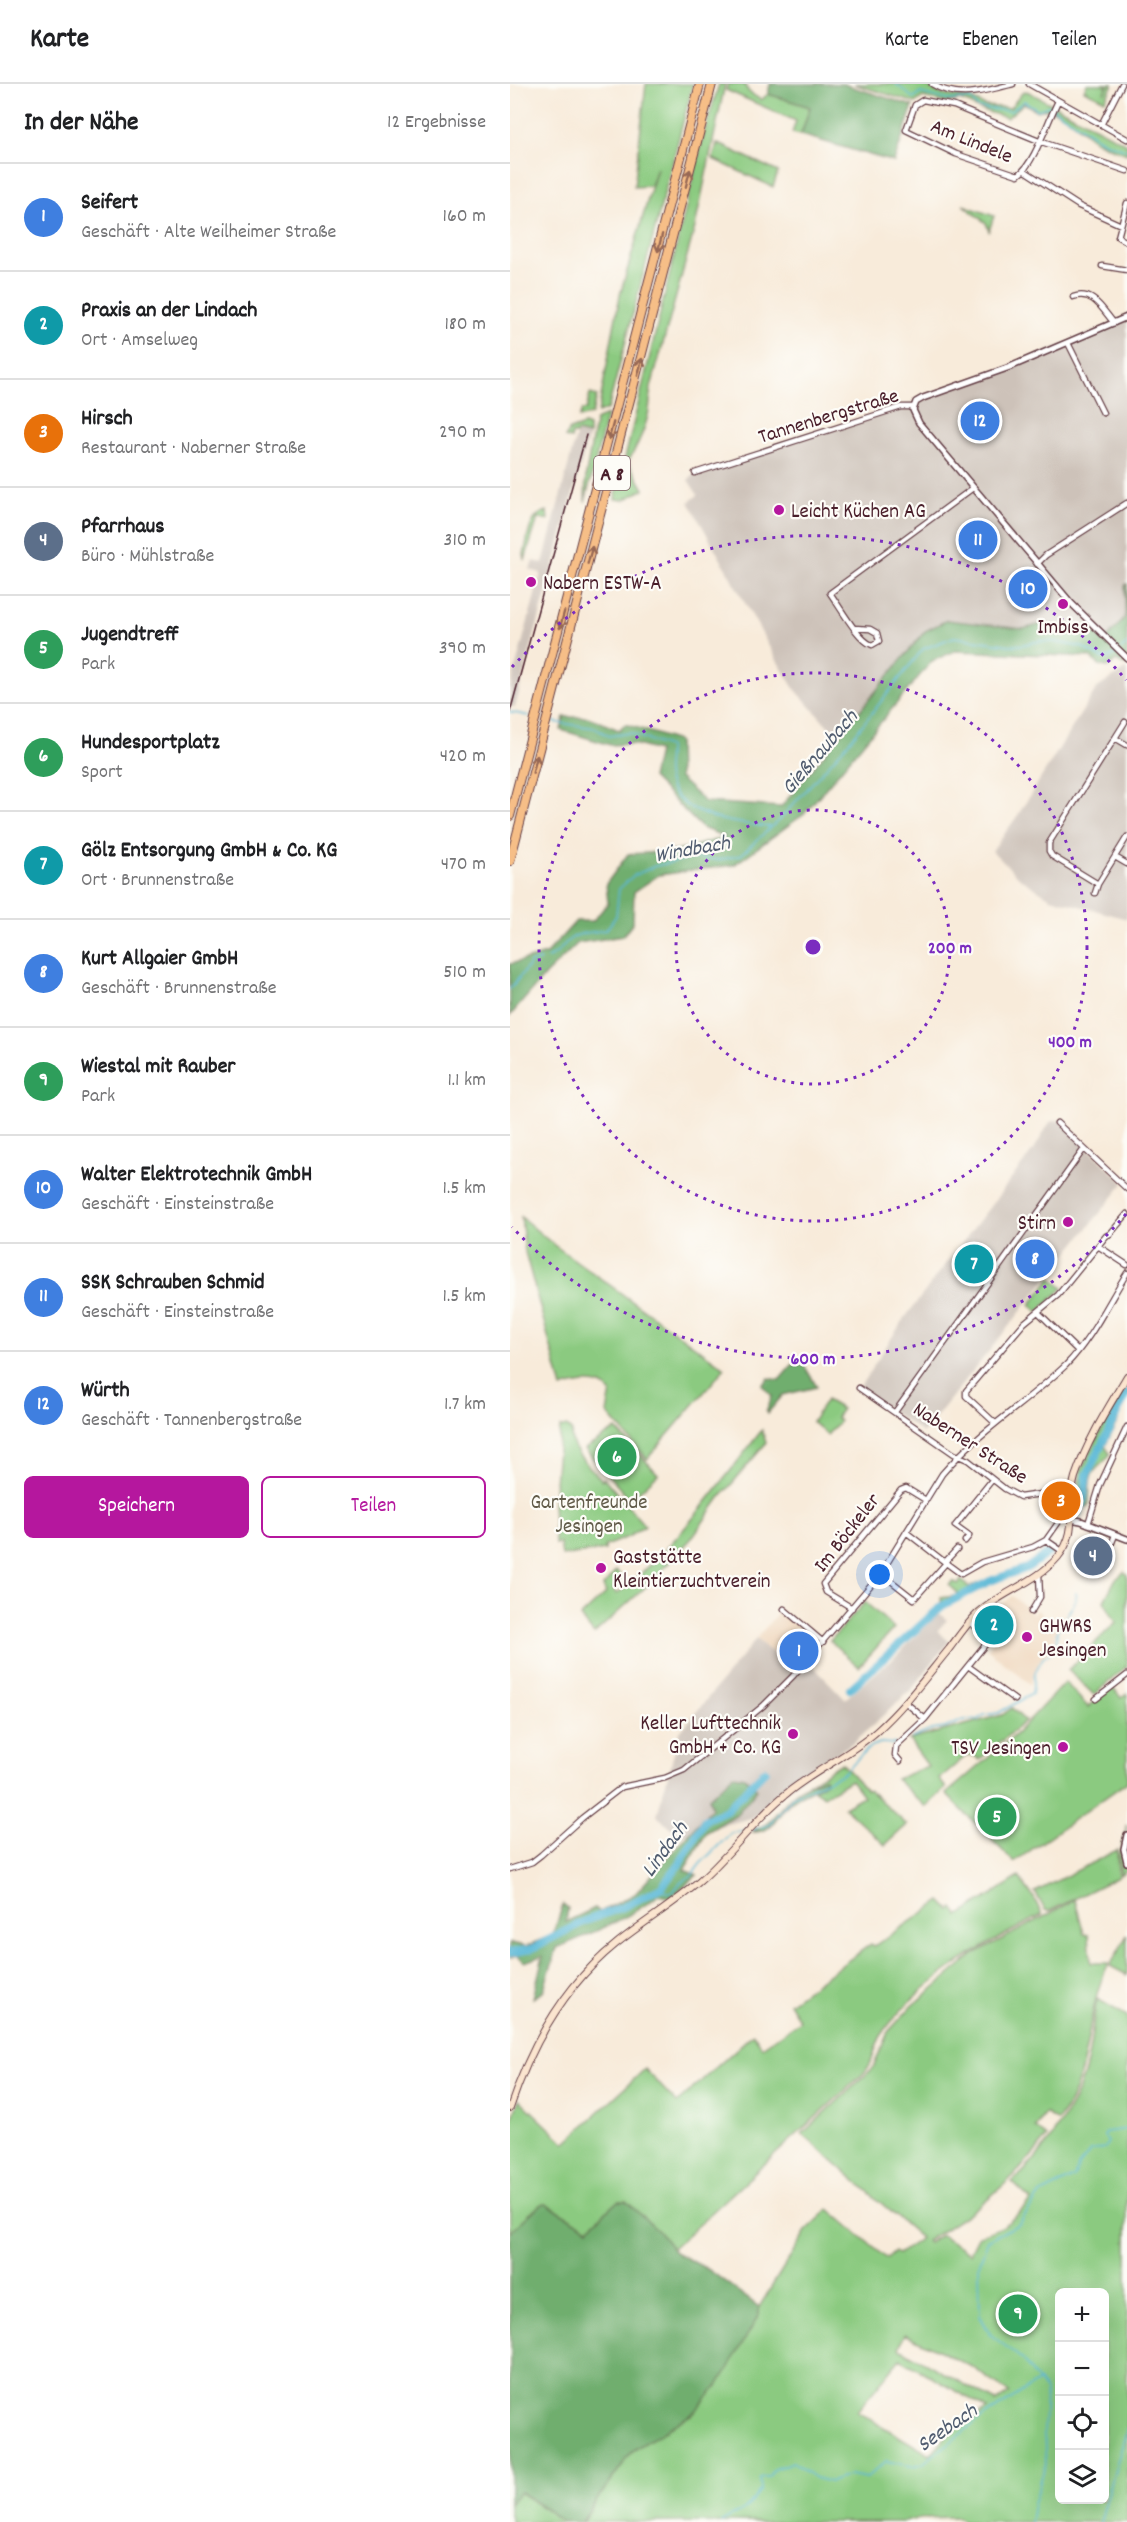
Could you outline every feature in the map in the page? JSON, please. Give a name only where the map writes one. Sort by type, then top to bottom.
[{"type":"highway","name":"A 8","points":[[510,816],[699,84]]},
{"type":"highway","name":"A 8","points":[[510,861],[712,84]]},
{"type":"main road","points":[[510,2108],[540,2035],[573,1988],[615,1944],[700,1881],[789,1791],[863,1741],[905,1702],[970,1622],[993,1601],[1039,1574],[1062,1551],[1071,1532],[1073,1492],[1077,1473],[1088,1447],[1125,1388],[1127,1376]]},
{"type":"street","points":[[932,84],[940,89],[963,93],[977,93],[1013,84]]},
{"type":"street","points":[[1029,84],[1057,104],[1126,137]]},
{"type":"street","points":[[1101,125],[1122,84]]},
{"type":"street","name":"Am Lindele","points":[[1039,141],[954,106],[923,100],[915,105],[906,130],[956,154],[1018,175],[1025,171],[1057,104]]},
{"type":"street","points":[[1039,141],[1127,171]]},
{"type":"street","name":"Am Lindele","points":[[1025,171],[1079,206],[1120,225]]},
{"type":"street","points":[[1127,203],[1118,237],[1127,242]]},
{"type":"street","points":[[1102,266],[1127,270]]},
{"type":"street","points":[[1073,297],[1081,294],[1091,297],[1114,323]]},
{"type":"street","name":"Tannenbergstraße","points":[[694,473],[900,407],[913,407],[923,398],[1068,344],[1127,317]]},
{"type":"street","points":[[1068,344],[1104,413]]},
{"type":"street","points":[[913,407],[914,415],[920,423],[1037,564],[1108,640],[1126,656]]},
{"type":"street","points":[[854,628],[870,629],[877,633],[879,641],[869,645],[854,628],[830,593],[973,488]]},
{"type":"street","points":[[1037,564],[1046,555],[1127,503]]},
{"type":"street","points":[[1098,884],[1052,856],[1049,843],[1125,722]]},
{"type":"street","points":[[1115,738],[1127,745]]},
{"type":"street","points":[[1095,893],[1098,884],[1127,837]]},
{"type":"street","points":[[1115,857],[1127,864]]},
{"type":"street","points":[[1057,1123],[1127,1189]]},
{"type":"street","points":[[895,1412],[1084,1149]]},
{"type":"street","points":[[995,1423],[966,1396],[966,1391],[1024,1323],[1039,1313],[1058,1295],[1127,1214]]},
{"type":"street","points":[[1098,1246],[1127,1265]]},
{"type":"street","points":[[510,1869],[532,1862],[622,1787],[672,1775],[696,1761],[763,1706],[793,1676],[881,1573],[924,1499],[942,1474],[958,1456],[1066,1365],[1078,1351],[1127,1273]]},
{"type":"street","points":[[1039,1313],[1078,1351]]},
{"type":"street","name":"Naberner Straße","points":[[859,1388],[958,1456],[969,1460],[992,1479],[1020,1497],[1073,1492]]},
{"type":"street","points":[[1088,1524],[1100,1485],[1127,1427]]},
{"type":"street","points":[[965,1541],[969,1536],[955,1526],[992,1479]]},
{"type":"street","name":"Im Böckeler","points":[[852,1608],[826,1592],[823,1584],[901,1490],[906,1488],[924,1499]]},
{"type":"street","points":[[1071,1519],[1127,1539]]},
{"type":"street","points":[[906,1532],[962,1574],[982,1562],[1018,1552],[1046,1540],[1058,1523]]},
{"type":"street","points":[[1100,1572],[1115,1535]]},
{"type":"street","points":[[1046,1540],[1062,1551]]},
{"type":"street","points":[[881,1573],[914,1599],[957,1549]]},
{"type":"street","points":[[1031,1612],[1040,1597],[1039,1574]]},
{"type":"street","points":[[784,1609],[823,1642]]},
{"type":"street","points":[[900,1761],[895,1755],[896,1746],[925,1719],[968,1666],[988,1637],[970,1622]]},
{"type":"street","points":[[968,1666],[1015,1700]]},
{"type":"street","points":[[1096,1700],[1127,1675]]},
{"type":"street","points":[[905,1702],[925,1719]]},
{"type":"street","points":[[1127,1835],[1124,1849],[1127,1862]]},
{"type":"shaded area","points":[[1127,317],[1127,584],[1125,585],[1125,617],[1110,637],[1127,652],[1127,666],[1090,629],[1042,624],[1023,629],[947,620],[869,698],[859,714],[837,736],[793,687],[775,657],[689,502],[698,495],[688,480],[695,473],[901,407],[1010,367]]},
{"type":"shaded area","points":[[577,432],[589,435],[515,707],[510,706],[510,688],[541,573],[530,570],[533,561],[543,563]]},
{"type":"shaded area","points":[[1127,668],[1127,919],[1051,898],[1022,880],[992,851],[1018,815],[1096,689]]},
{"type":"shaded area","points":[[1059,1120],[1124,1183],[923,1433],[859,1388],[904,1319],[1034,1149],[1050,1122]]},
{"type":"shaded area","points":[[1012,1596],[1034,1614],[1037,1610],[1057,1625],[1053,1645],[1039,1662],[1030,1684],[988,1650],[995,1637],[976,1623]]},
{"type":"shaded area","points":[[780,1610],[818,1644],[795,1671],[756,1639]]},
{"type":"shaded area","points":[[939,1613],[947,1620],[937,1631],[949,1641],[912,1689],[855,1741],[808,1773],[751,1818],[679,1836],[657,1815],[680,1732],[756,1639],[799,1675],[810,1663],[845,1699],[893,1659]]},
{"type":"green space","points":[[646,84],[693,84],[608,409],[598,413],[620,295],[657,168],[651,186],[634,187]]},
{"type":"green space","points":[[719,84],[725,84],[695,227],[650,391],[647,419],[628,462],[644,489],[624,500],[615,499],[704,133]]},
{"type":"green space","points":[[728,84],[744,84],[749,92],[761,100],[768,94],[810,107],[801,135],[792,133],[796,121],[726,90]]},
{"type":"green space","points":[[770,84],[843,84],[913,106],[894,162],[801,135],[810,107],[768,94]]},
{"type":"green space","points":[[854,84],[922,84],[943,95],[970,98],[985,106],[1010,108],[1022,93],[1027,91],[1127,144],[1127,154],[1095,140],[1061,114],[1045,110],[1037,111],[1024,103],[1007,118],[960,100],[946,103],[923,97],[915,103]]},
{"type":"green space","points":[[1087,84],[1107,84],[1104,93],[1109,84],[1113,84],[1105,100],[1084,90]]},
{"type":"green space","points":[[717,143],[778,172],[773,187],[713,159]]},
{"type":"green space","points":[[963,205],[994,216],[989,231],[986,223]]},
{"type":"green space","points":[[590,394],[597,396],[592,414],[579,418],[582,410],[586,410]]},
{"type":"green space","points":[[607,415],[585,502],[586,474],[595,423],[597,419]]},
{"type":"green space","points":[[584,425],[589,427],[589,435],[577,432],[572,434],[571,439],[565,437],[570,430]]},
{"type":"green space","points":[[547,511],[548,520],[538,518],[525,560],[524,554],[532,522],[541,513]]},
{"type":"green space","points":[[1127,584],[1127,661],[1124,665],[1116,661],[1109,667],[1101,666],[1089,657],[955,651],[932,661],[804,814],[734,865],[659,875],[634,892],[633,923],[623,936],[578,943],[546,974],[510,1016],[510,964],[546,954],[576,921],[593,921],[608,903],[606,884],[628,854],[677,851],[725,837],[702,828],[652,778],[658,751],[633,744],[610,745],[561,730],[564,717],[588,717],[619,730],[624,725],[629,725],[678,741],[679,778],[705,802],[781,807],[925,631],[947,620],[1023,629],[1042,624],[1090,628],[1104,642],[1125,617],[1125,585]]},
{"type":"green space","points":[[521,1217],[554,1245],[725,1368],[647,1459],[607,1413],[611,1392],[594,1383],[562,1388],[525,1252]]},
{"type":"green space","points":[[1051,1278],[1063,1288],[1038,1312],[1030,1305]]},
{"type":"green space","points":[[793,1364],[804,1365],[817,1387],[783,1395],[767,1414],[772,1396],[762,1385],[769,1378],[779,1380]]},
{"type":"green space","points":[[1120,1393],[1126,1393],[1114,1414],[1118,1420],[1105,1446],[1110,1454],[1091,1477],[1088,1507],[1076,1504],[1081,1470]]},
{"type":"green space","points":[[826,1400],[842,1409],[836,1417],[840,1421],[827,1435],[812,1422]]},
{"type":"green space","name":"Gartenfreunde Jesingen","points":[[560,1427],[567,1427],[572,1432],[573,1444],[581,1457],[602,1480],[604,1478],[645,1526],[628,1537],[605,1546],[605,1550],[562,1556],[560,1543],[555,1544],[553,1505]]},
{"type":"green space","points":[[616,1429],[658,1474],[630,1500],[585,1449]]},
{"type":"green space","points":[[762,1430],[766,1443],[720,1498],[691,1539],[649,1584],[594,1634],[580,1617],[606,1593],[603,1586],[616,1571],[622,1577],[613,1590],[617,1594],[658,1557],[677,1537]]},
{"type":"green space","points":[[1040,1555],[1043,1557],[1026,1567],[989,1581],[942,1604],[941,1598],[955,1596],[958,1593],[949,1585],[953,1581],[958,1584],[961,1580],[969,1587],[1026,1565]]},
{"type":"green space","points":[[1124,1572],[1127,1575],[1127,1666],[1094,1695],[1068,1670],[1116,1622],[1104,1601],[1115,1580]]},
{"type":"green space","points":[[865,1602],[894,1628],[859,1667],[830,1641]]},
{"type":"green space","name":"TSV Jesingen","points":[[1065,1682],[1088,1707],[1113,1687],[1121,1698],[1127,1694],[1127,1782],[1014,1862],[946,1794],[1017,1733]]},
{"type":"green space","points":[[1012,1708],[1025,1721],[979,1760],[975,1756],[966,1756],[939,1779],[946,1788],[926,1807],[896,1779],[928,1766],[909,1740],[1002,1715]]},
{"type":"green space","points":[[842,1763],[866,1790],[869,1790],[907,1825],[885,1845],[844,1807],[863,1796],[851,1780],[824,1796],[814,1790],[825,1782],[825,1778],[808,1784]]},
{"type":"green space","points":[[733,1775],[745,1777],[757,1789],[737,1814],[707,1832],[684,1870],[697,1875],[670,1898],[659,1895],[623,1918],[557,1948],[543,1992],[533,1998],[543,1956],[524,1962],[516,1955],[510,1958],[510,1943],[526,1946],[553,1935],[563,1904],[568,1908],[566,1922],[595,1908],[600,1912],[635,1894],[712,1808],[709,1798]]},
{"type":"green space","points":[[825,1778],[826,1782],[789,1803],[768,1828],[753,1832],[766,1825],[798,1791]]},
{"type":"green space","points":[[1127,1825],[1122,1849],[1126,1870],[1120,1875],[1119,1854]]},
{"type":"green space","points":[[1117,1850],[1118,1877],[1050,1911],[1045,1910],[1035,1892]]},
{"type":"green space","points":[[1019,1877],[1034,1898],[1042,1915],[976,1951],[913,1998],[881,2036],[864,2073],[672,2249],[658,2231],[618,2201],[588,2228],[546,2204],[540,2205],[510,2232],[510,2126],[519,2099],[565,2143],[645,2069],[677,2103],[753,2034],[762,2047],[800,2021],[789,2003],[871,1944],[874,1946],[941,1901],[950,1910],[953,1908],[959,1916]]},
{"type":"green space","points":[[1075,1900],[1084,1934],[1089,1935],[1091,1963],[1109,1963],[1095,2003],[1078,2083],[1058,2121],[1045,2113],[1036,2128],[1047,2137],[1021,2168],[976,2208],[926,2241],[928,2243],[941,2235],[970,2253],[979,2235],[1002,2226],[1031,2200],[1012,2182],[1046,2145],[1074,2098],[1088,2059],[1097,1999],[1127,2016],[1127,2522],[964,2522],[958,2517],[920,2518],[904,2522],[581,2522],[633,2450],[692,2414],[759,2315],[759,2307],[806,2231],[829,2209],[887,2259],[921,2238],[802,2134],[873,2068],[888,2032],[910,2008],[974,1954]],"holes":[[[905,2334],[972,2367],[1009,2393],[996,2402],[899,2348]],[[900,2359],[988,2409],[948,2434],[930,2455],[857,2411]]]},
{"type":"green space","points":[[1127,1935],[1127,1975],[1110,1966]]},
{"type":"green space","points":[[618,2201],[626,2201],[658,2231],[675,2252],[709,2270],[759,2307],[759,2315],[718,2386],[692,2414],[633,2450],[581,2522],[565,2522],[520,2492],[510,2503],[510,2232],[540,2205],[546,2204],[588,2228]]},
{"type":"green space","points":[[519,2492],[565,2522],[510,2522],[510,2503]]},
{"type":"waterway","points":[[896,84],[913,98],[921,93],[947,100],[971,99],[978,108],[1011,111],[1024,101],[1038,110],[1049,106],[1102,141],[1127,150]]},
{"type":"waterway","name":"Gießnaubach","points":[[547,958],[557,953],[577,935],[606,930],[616,916],[619,889],[633,876],[655,866],[693,858],[719,860],[741,855],[781,818],[848,743],[923,649],[954,637],[1009,645],[1040,641],[1055,642],[1082,647],[1102,658],[1108,658],[1118,652]]},
{"type":"waterway","name":"Gießnaubach","points":[[1121,649],[1127,644]]},
{"type":"waterway","name":"Gießnaubach","points":[[510,712],[529,716]]},
{"type":"waterway","name":"Gießnaubach","points":[[554,722],[595,728],[609,736],[630,733],[668,747],[668,779],[673,792],[683,803],[696,811],[726,821],[771,827]]},
{"type":"waterway","name":"Windbach","points":[[510,989],[531,963],[540,960]]},
{"type":"waterway","name":"Lindach","points":[[1078,1513],[1083,1504],[1087,1475],[1127,1393]]},
{"type":"waterway","name":"Lindach","points":[[850,1689],[942,1606],[990,1581],[1027,1568],[1051,1551]]},
{"type":"waterway","points":[[912,1738],[964,1720],[977,1720],[984,1715],[998,1713],[1032,1694],[1035,1672],[1043,1658],[1056,1649],[1057,1630],[1074,1604],[1076,1593]]},
{"type":"waterway","points":[[753,1829],[769,1825],[793,1796],[842,1774],[871,1746],[881,1743],[895,1744]]},
{"type":"waterway","name":"Lindach","points":[[510,1953],[531,1949],[583,1922],[623,1907],[661,1888],[680,1863],[705,1820],[726,1810],[765,1771]]},
{"type":"waterway","points":[[661,1888],[667,1892],[673,1892],[731,1833],[746,1830]]},
{"type":"waterway","points":[[1030,2522],[1033,2504],[1046,2464],[1044,2434],[1046,2391],[1022,2359],[991,2335],[980,2316],[979,2265],[988,2240],[1019,2224],[1040,2194],[1074,2177],[1079,2165],[1091,2151],[1105,2148],[1108,2142],[1104,2136],[1106,2132],[1127,2129]]},
{"type":"waterway","name":"Seebach","points":[[722,2522],[749,2506],[761,2490],[760,2478],[769,2476],[774,2469],[793,2462],[815,2478],[831,2482],[850,2475],[867,2478],[886,2461],[911,2466],[922,2464],[980,2419],[1039,2381]]},
{"type":"waterway","points":[[1100,2522],[1127,2429]]},
{"type":"railway","points":[[510,712],[586,435]]},
{"type":"place","name":"Würth","points":[[980,421]]},
{"type":"place","name":"Leicht Küchen AG","points":[[779,510]]},
{"type":"place","name":"SSK Schrauben Schmid","points":[[978,540]]},
{"type":"place","name":"Nabern ESTW-A","points":[[531,582]]},
{"type":"place","name":"Walter Elektrotechnik GmbH","points":[[1028,589]]},
{"type":"place","name":"Imbiss","points":[[1063,604]]},
{"type":"place","name":"Stirn","points":[[1068,1222]]},
{"type":"place","name":"Kurt Allgaier GmbH","points":[[1035,1259]]},
{"type":"place","name":"Gölz Entsorgung GmbH & Co. KG","points":[[974,1264]]},
{"type":"place","name":"Hundesportplatz","points":[[617,1457]]},
{"type":"place","name":"Hirsch","points":[[1061,1501]]},
{"type":"place","name":"Pfarrhaus","points":[[1093,1556]]},
{"type":"place","name":"Gaststätte Kleintierzuchtverein","points":[[601,1568]]},
{"type":"place","name":"Praxis an der Lindach","points":[[994,1625]]},
{"type":"place","name":"GHWRS Jesingen","points":[[1027,1637]]},
{"type":"place","name":"Seifert","points":[[799,1651]]},
{"type":"place","name":"Keller Lufttechnik GmbH + Co. KG","points":[[793,1734]]},
{"type":"place","name":"TSV Jesingen","points":[[1063,1747]]},
{"type":"place","name":"Jugendtreff","points":[[997,1817]]},
{"type":"place","name":"Wiestal mit Rauber","points":[[1018,2314]]}]
